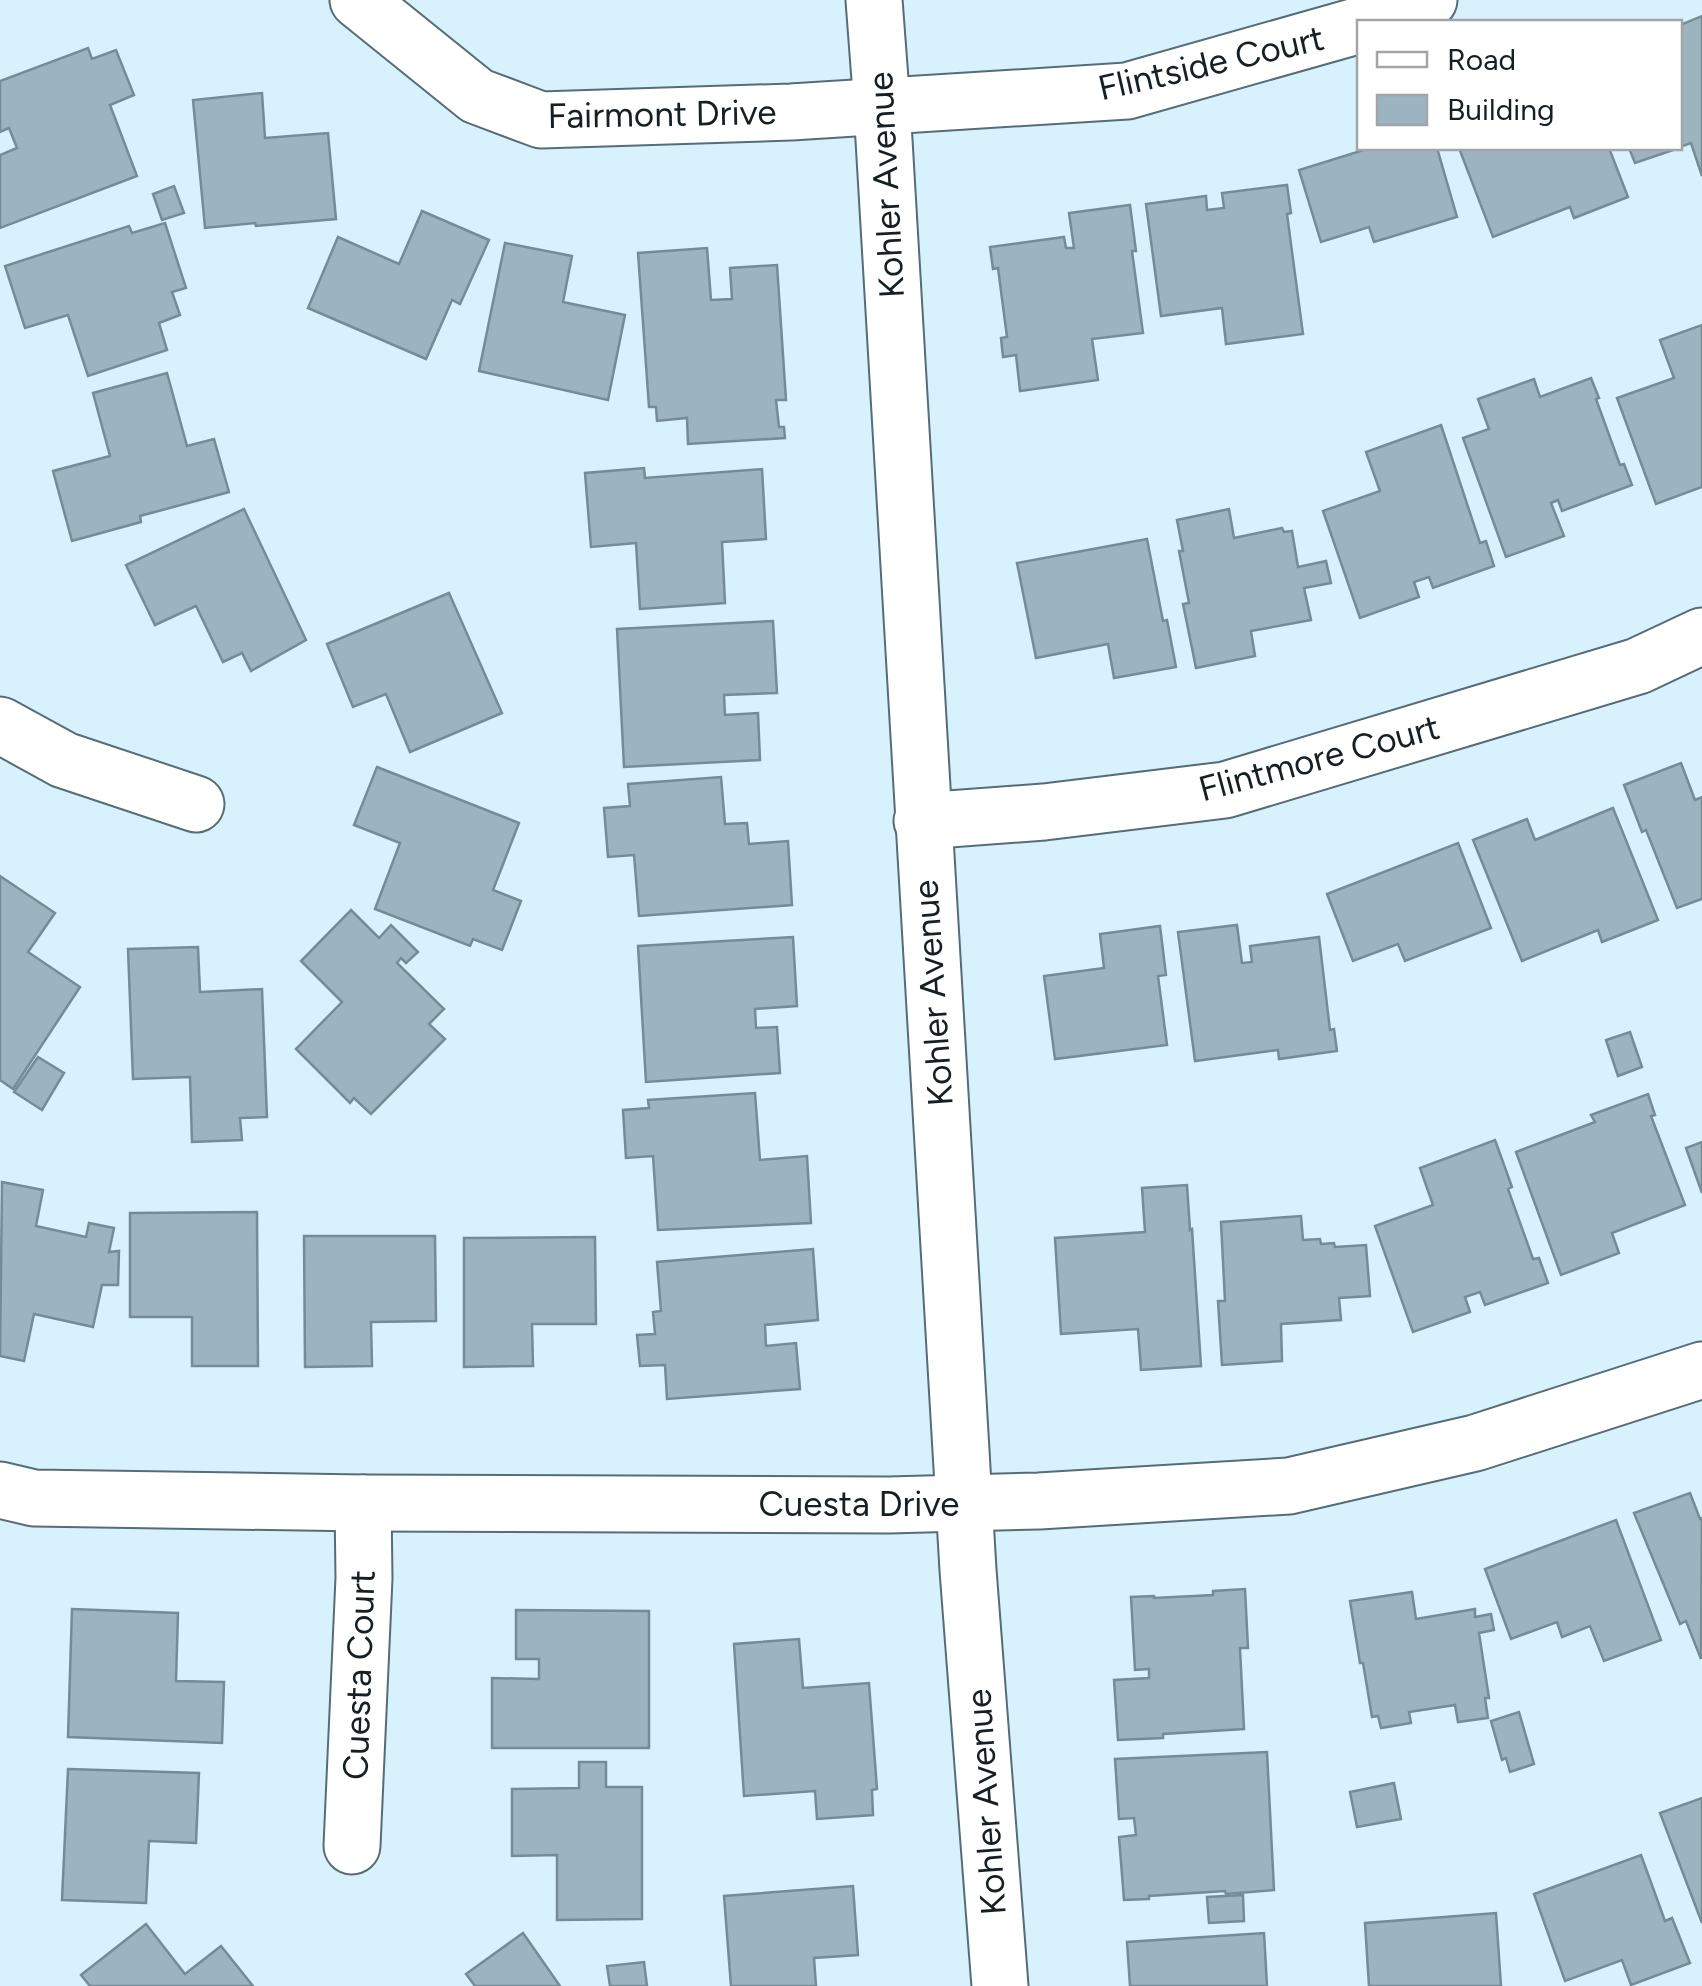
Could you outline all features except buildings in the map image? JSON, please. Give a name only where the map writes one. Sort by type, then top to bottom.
[{"type":"street","name":"Fairmont Drive","points":[[358,0],[477,96],[541,120],[882,106]]},
{"type":"street","name":"Kohler Avenue","points":[[874,0],[964,1503],[1000,1986]]},
{"type":"street","name":"Flintside Court","points":[[1373,20],[1429,0]]},
{"type":"street","name":"Flintside Court","points":[[882,106],[1127,91],[1357,26]]},
{"type":"street","name":"Flintmore Court","points":[[922,821],[1044,812],[1225,790],[1638,666],[1702,636]]},
{"type":"street","points":[[0,724],[64,760],[196,804]]},
{"type":"street","name":"Cuesta Drive","points":[[0,1490],[34,1498],[362,1504],[964,1503],[1288,1486],[1476,1443],[1702,1370]]},
{"type":"street","name":"Cuesta Court","points":[[352,1846],[364,1578],[362,1504]]}]
